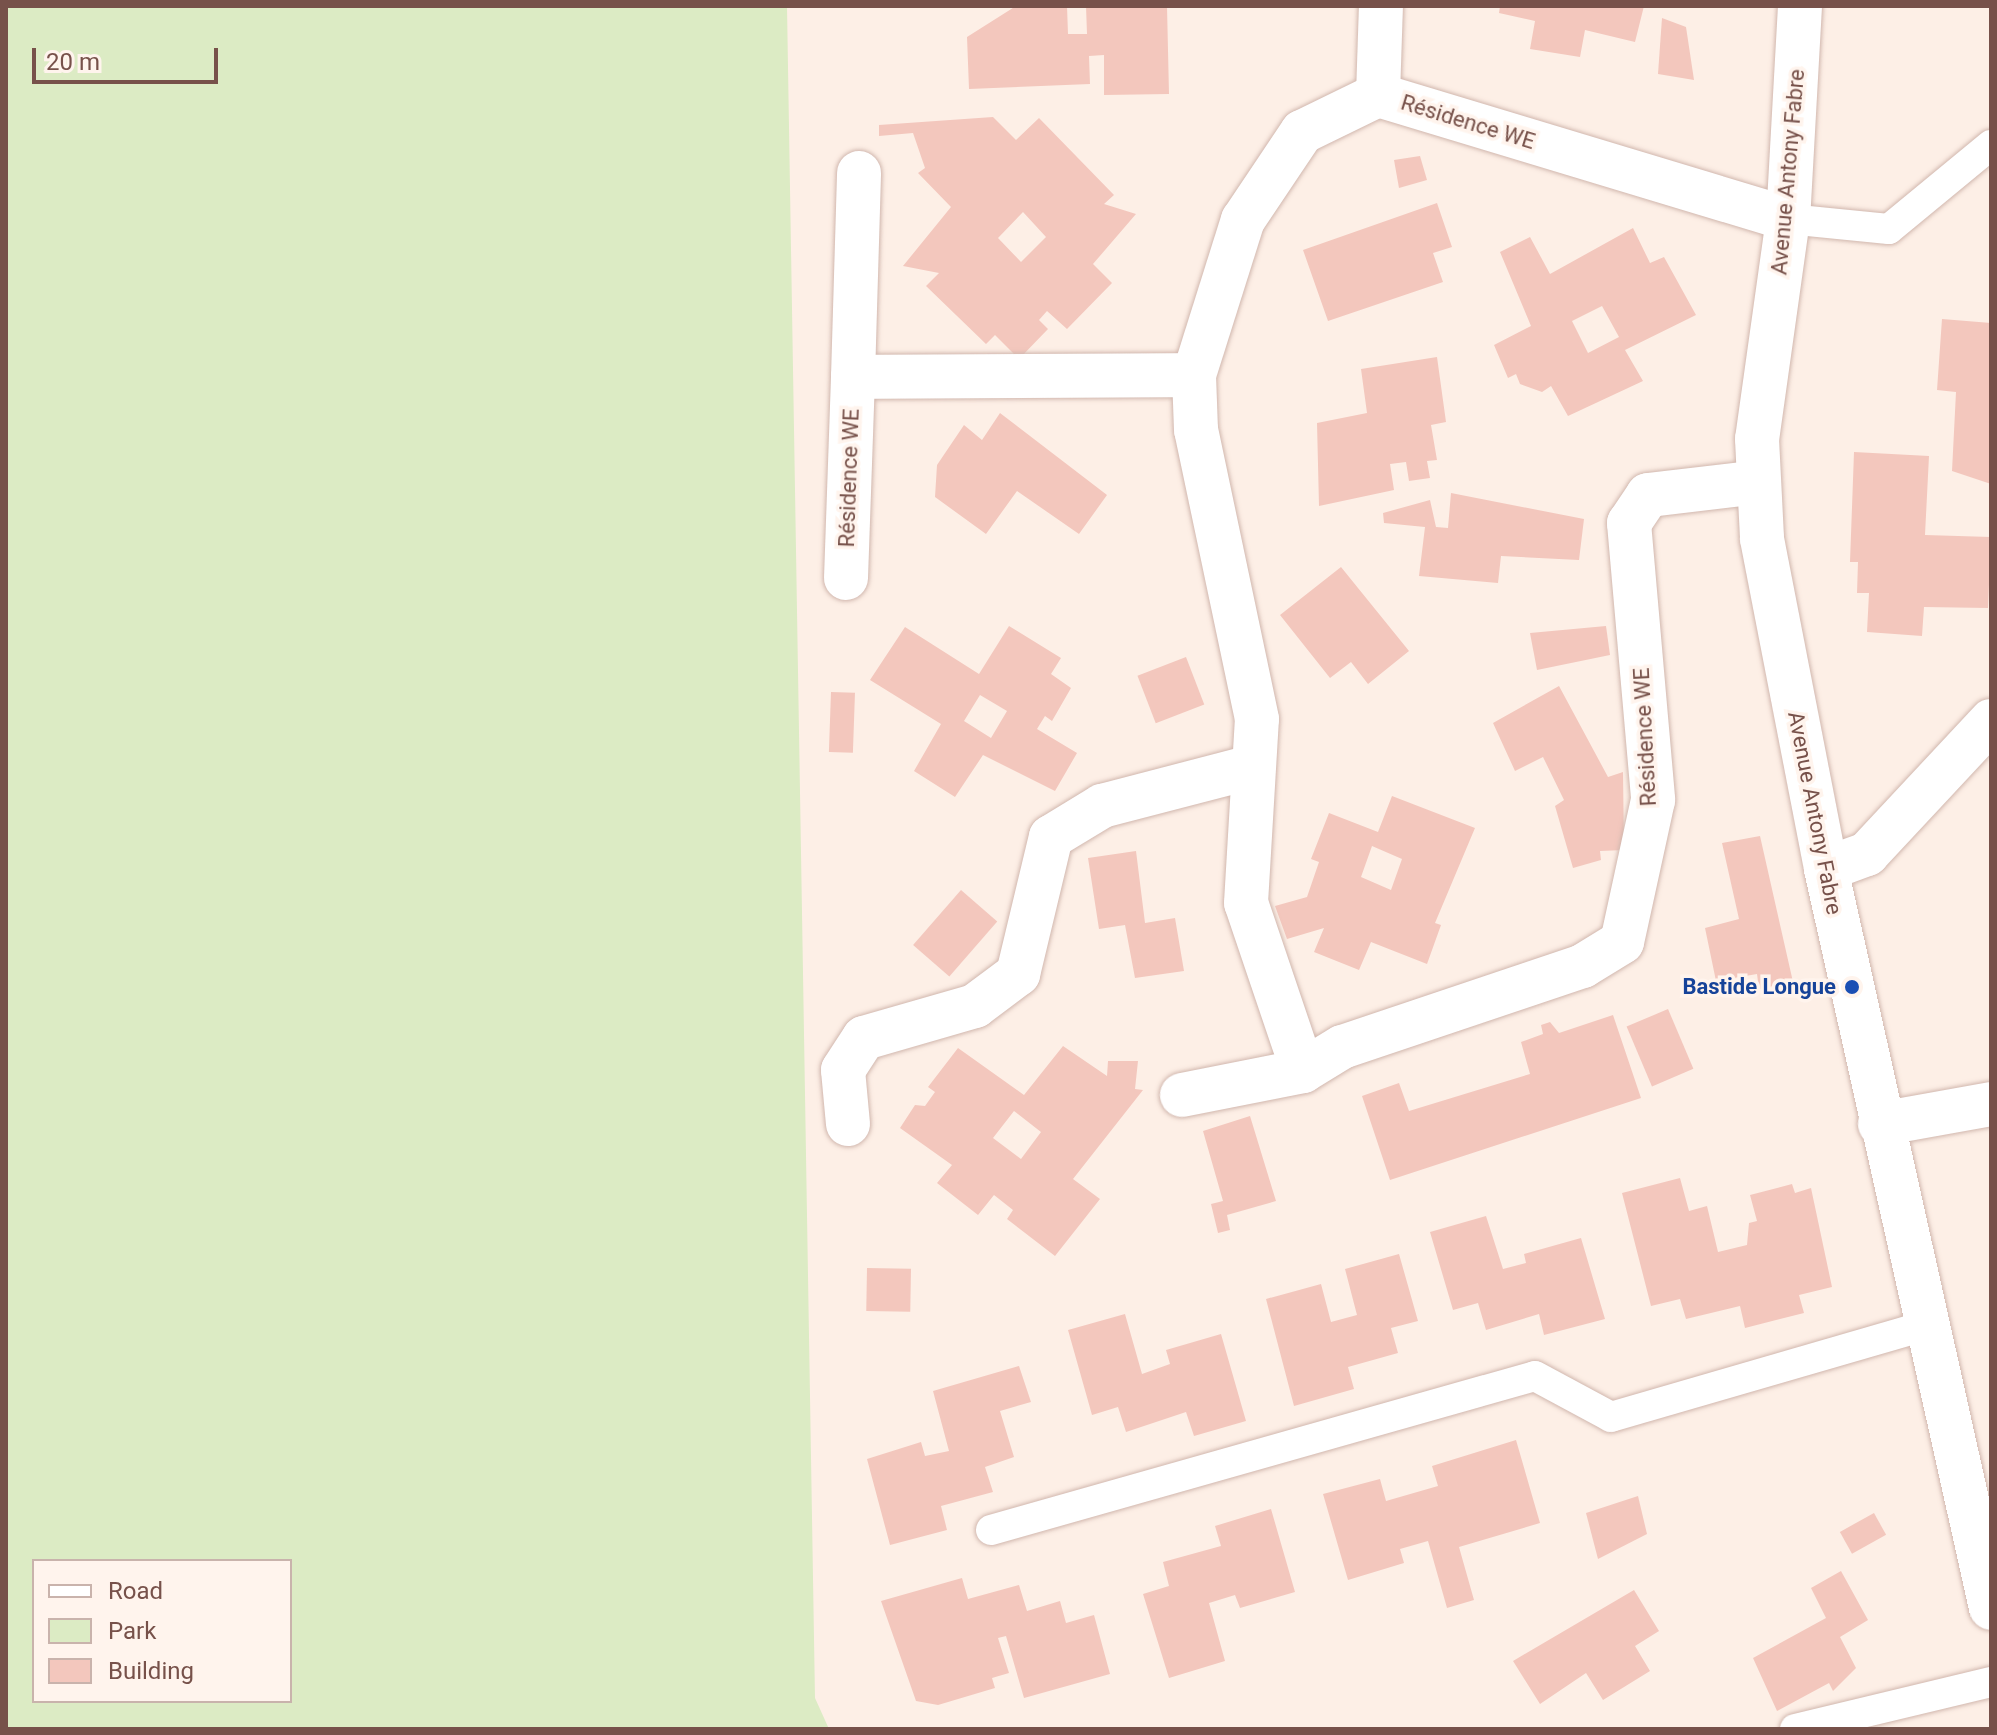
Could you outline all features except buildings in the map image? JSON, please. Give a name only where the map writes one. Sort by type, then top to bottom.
[{"type":"street","name":"Résidence WE","points":[[1378,95],[1381,6]]},
{"type":"street","name":"Avenue Antony Fabre","points":[[1800,6],[1788,219],[1757,439],[1762,539],[1826,869],[1880,1124],[1991,1608]]},
{"type":"street","name":"Résidence WE","points":[[1303,1071],[1246,903],[1257,719],[1224,586],[1196,430],[1194,375],[1243,220],[1302,132],[1378,95],[1788,219]]},
{"type":"street","name":"Résidence WE","points":[[846,578],[859,173]]},
{"type":"street","name":"Résidence WE","points":[[853,377],[1194,375]]},
{"type":"street","name":"Résidence WE","points":[[1182,1095],[1303,1071],[1342,1047],[1583,966],[1622,942],[1653,800],[1629,523],[1648,495],[1759,482]]},
{"type":"street","points":[[1826,869],[1867,854],[1991,721]]},
{"type":"street","points":[[848,1124],[843,1070],[864,1038],[975,1006],[1018,974],[1051,837],[1102,806],[1252,767]]},
{"type":"street","points":[[1880,1124],[1991,1104]]},
{"type":"lane","points":[[1788,219],[1889,229],[1991,145]]},
{"type":"lane","points":[[991,1530],[1535,1376],[1611,1417],[1925,1326]]},
{"type":"lane","points":[[1795,1729],[1991,1682]]},
{"type":"green space","points":[[6,6],[787,6],[815,1698],[829,1729],[6,1729]]},
{"type":"place","name":"Bastide Longue","points":[[1852,987]]}]
